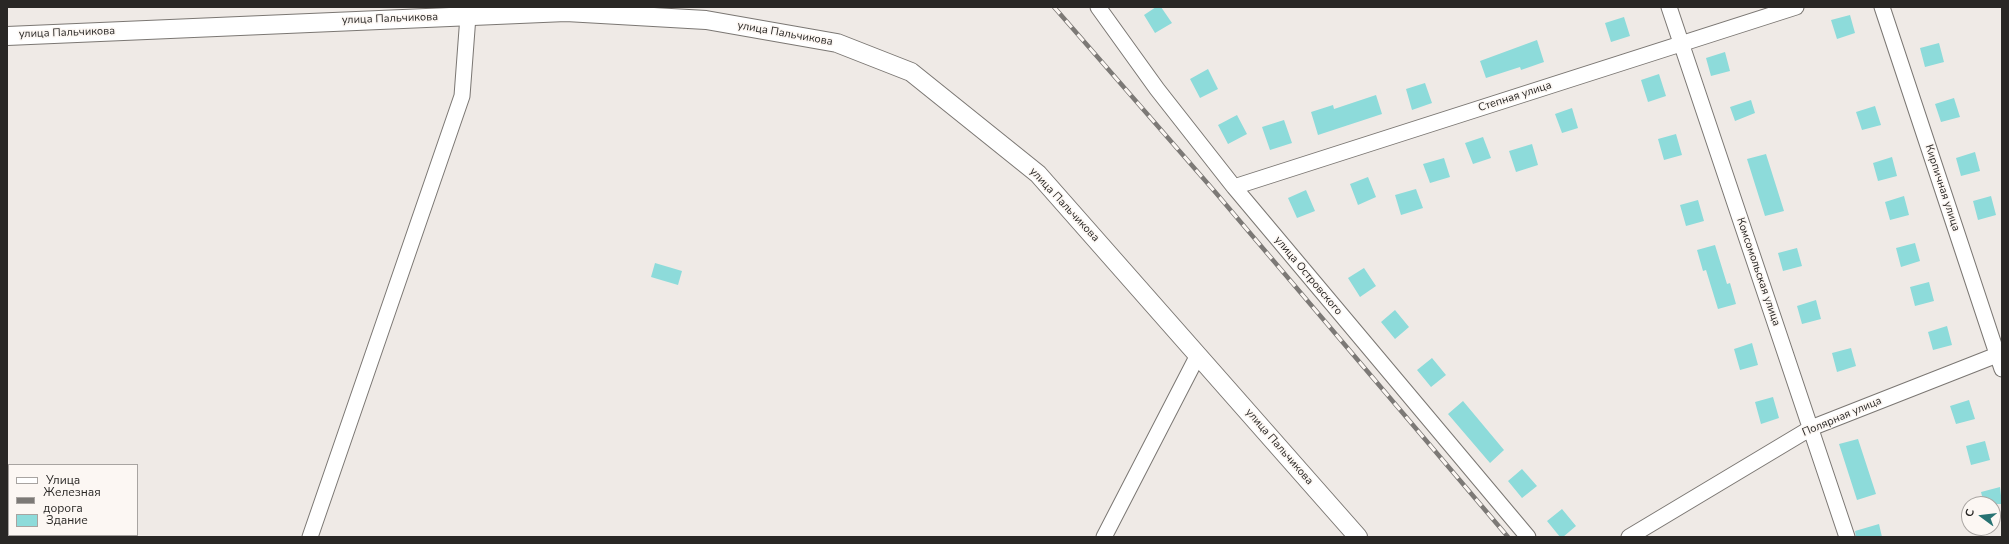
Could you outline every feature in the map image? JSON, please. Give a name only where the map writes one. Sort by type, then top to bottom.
[{"type":"street","name":"улица Островского","points":[[1098,7],[1157,89],[1234,187],[1528,537]]},
{"type":"street","name":"Комсомольская улица","points":[[1668,7],[1847,537]]},
{"type":"street","name":"Степная улица","points":[[1234,187],[1796,7]]},
{"type":"street","name":"Кирпичная улица","points":[[1882,7],[2000,354],[2002,369]]},
{"type":"street","name":"улица Пальчикова","points":[[7,36],[566,12],[706,20],[837,43],[911,72],[1038,174],[1358,537]]},
{"type":"street","points":[[310,537],[462,96],[468,16]]},
{"type":"street","name":"Полярная улица","points":[[1629,537],[1811,428],[2000,354]]},
{"type":"street","points":[[1104,537],[1198,355]]},
{"type":"building","points":[[1156,7],[1161,7],[1172,23],[1155,33],[1144,15]]},
{"type":"building","points":[[1850,15],[1855,33],[1837,39],[1831,20]]},
{"type":"building","points":[[1624,17],[1630,36],[1611,42],[1605,23]]},
{"type":"building","points":[[1537,40],[1544,62],[1521,70],[1520,67],[1486,78],[1480,61]]},
{"type":"building","points":[[1939,43],[1944,62],[1925,67],[1920,48]]},
{"type":"building","points":[[1725,52],[1730,71],[1711,76],[1706,58]]},
{"type":"building","points":[[1208,69],[1218,89],[1200,98],[1190,79]]},
{"type":"building","points":[[1659,74],[1666,96],[1648,102],[1641,80]]},
{"type":"building","points":[[1425,83],[1432,103],[1412,110],[1406,89]]},
{"type":"building","points":[[1376,95],[1382,114],[1318,135],[1311,112],[1333,105],[1334,109]]},
{"type":"building","points":[[1954,98],[1960,117],[1941,122],[1935,104]]},
{"type":"building","points":[[1751,100],[1755,113],[1735,121],[1730,107]]},
{"type":"building","points":[[1875,106],[1881,125],[1862,130],[1856,112]]},
{"type":"building","points":[[1572,108],[1578,128],[1562,133],[1555,114]]},
{"type":"building","points":[[1237,115],[1247,134],[1228,144],[1218,125]]},
{"type":"building","points":[[1284,120],[1292,143],[1270,150],[1262,127]]},
{"type":"building","points":[[1676,134],[1682,155],[1664,160],[1658,139]]},
{"type":"building","points":[[1483,137],[1491,158],[1473,164],[1465,143]]},
{"type":"building","points":[[1532,144],[1538,165],[1516,172],[1509,151]]},
{"type":"building","points":[[1975,152],[1980,171],[1961,176],[1956,158]]},
{"type":"building","points":[[1766,154],[1784,211],[1765,216],[1747,159]]},
{"type":"building","points":[[1892,157],[1897,176],[1878,181],[1873,163]]},
{"type":"building","points":[[1444,158],[1450,177],[1430,183],[1423,164]]},
{"type":"building","points":[[1368,177],[1376,197],[1358,205],[1350,184]]},
{"type":"building","points":[[1416,189],[1423,208],[1401,215],[1395,195]]},
{"type":"building","points":[[1306,190],[1315,211],[1297,218],[1288,198]]},
{"type":"building","points":[[1904,196],[1909,215],[1890,220],[1885,202]]},
{"type":"building","points":[[1991,196],[1996,215],[1978,220],[1973,201]]},
{"type":"building","points":[[1698,200],[1704,221],[1686,226],[1680,205]]},
{"type":"building","points":[[1915,243],[1920,261],[1901,267],[1896,248]]},
{"type":"building","points":[[1715,245],[1727,284],[1730,283],[1736,304],[1718,309],[1706,270],[1703,271],[1697,250]]},
{"type":"building","points":[[1797,248],[1802,266],[1783,271],[1778,253]]},
{"type":"building","points":[[655,263],[682,271],[678,285],[651,277]]},
{"type":"building","points":[[1364,268],[1376,286],[1360,297],[1348,278]]},
{"type":"building","points":[[1929,282],[1934,301],[1915,306],[1910,287]]},
{"type":"building","points":[[1816,300],[1821,319],[1802,324],[1797,306]]},
{"type":"building","points":[[1395,310],[1409,327],[1395,339],[1381,322]]},
{"type":"building","points":[[1947,326],[1952,345],[1933,350],[1928,332]]},
{"type":"building","points":[[1752,343],[1758,365],[1740,370],[1734,349]]},
{"type":"building","points":[[1851,348],[1856,366],[1837,372],[1832,353]]},
{"type":"building","points":[[1432,358],[1446,375],[1431,387],[1417,370]]},
{"type":"building","points":[[1773,397],[1779,418],[1761,424],[1755,402]]},
{"type":"building","points":[[1969,400],[1975,419],[1956,424],[1950,406]]},
{"type":"building","points":[[1463,401],[1504,450],[1490,463],[1448,414]]},
{"type":"building","points":[[1858,439],[1876,494],[1857,500],[1839,444]]},
{"type":"building","points":[[1985,441],[1990,460],[1971,465],[1966,446]]},
{"type":"building","points":[[1522,469],[1537,486],[1522,498],[1508,481]]},
{"type":"building","points":[[2000,487],[2002,504],[2001,496],[1982,496],[1981,492]]},
{"type":"building","points":[[1562,509],[1576,526],[1563,537],[1560,537],[1547,521]]},
{"type":"building","points":[[1879,524],[1882,537],[1856,537],[1855,531]]},
{"type":"railway","points":[[1054,7],[1216,193],[1508,537]]}]
